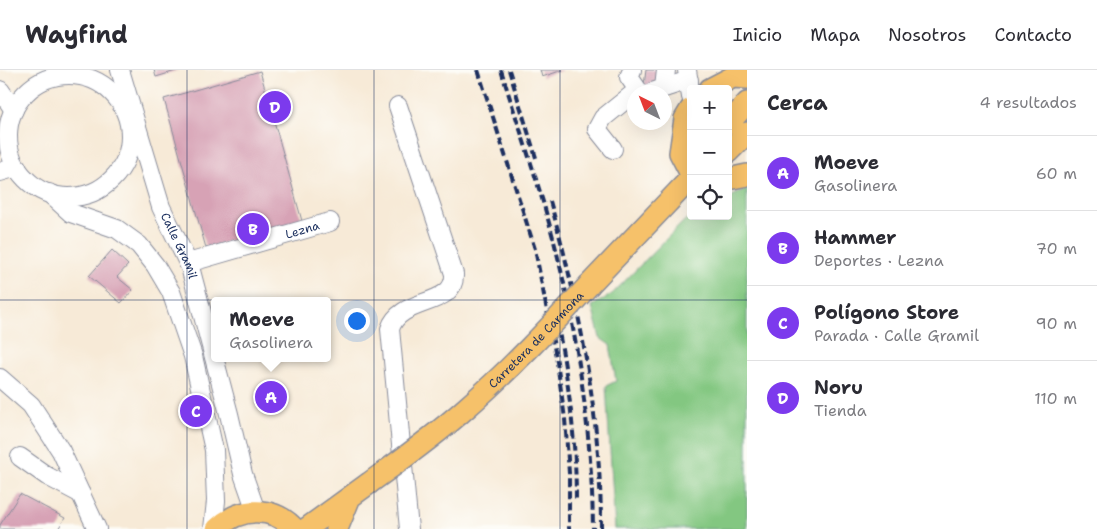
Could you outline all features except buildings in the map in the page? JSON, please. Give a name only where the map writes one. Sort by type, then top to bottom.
[{"type":"main road","points":[[718,85],[733,77],[747,77]]},
{"type":"main road","points":[[732,120],[747,103]]},
{"type":"main road","points":[[687,116],[680,153],[687,166]]},
{"type":"main road","points":[[732,148],[747,133]]},
{"type":"main road","points":[[732,178],[747,174]]},
{"type":"main road","name":"Carretera de Carmona","points":[[346,500],[436,434],[466,409],[526,352],[687,182]]},
{"type":"main road","points":[[215,529],[240,513],[256,511],[288,524],[346,500]]},
{"type":"main road","points":[[306,529],[346,500]]},
{"type":"main road","points":[[337,529],[346,500]]},
{"type":"street","name":"Calle Gramil","points":[[120,70],[131,117],[161,206],[188,263],[211,347]]},
{"type":"street","points":[[632,70],[629,77],[638,85]]},
{"type":"street","points":[[652,85],[666,70]]},
{"type":"street","points":[[737,70],[747,77]]},
{"type":"street","points":[[0,148],[8,132],[14,110],[26,93],[43,81],[63,75],[84,76],[103,85],[118,99],[131,117],[127,155],[118,172],[104,186],[87,194],[68,197],[49,193],[8,169],[10,150],[8,132]]},
{"type":"street","points":[[672,86],[689,82]]},
{"type":"street","points":[[0,90],[14,110]]},
{"type":"street","points":[[613,149],[597,128],[603,118],[627,103]]},
{"type":"street","points":[[398,106],[455,281],[448,290],[436,299],[399,314],[392,320],[390,329],[409,529]]},
{"type":"street","name":"Calle Gramil","points":[[49,193],[71,213],[117,229],[139,245],[155,265],[171,292],[192,356],[214,450],[215,529]]},
{"type":"street","name":"Lezna","points":[[188,263],[330,222]]},
{"type":"street","name":"Calle Gramil","points":[[215,362],[244,474],[256,511]]},
{"type":"street","points":[[0,378],[30,405],[61,452],[95,527]]},
{"type":"street","points":[[20,457],[47,476],[81,494]]},
{"type":"green space","points":[[747,189],[747,529],[615,529],[606,386],[616,381],[610,345],[600,338],[592,306],[612,294],[687,219],[732,220],[732,196]]},
{"type":"railway","points":[[478,70],[535,249],[557,362],[565,419],[569,473],[569,529]]},
{"type":"railway","points":[[501,70],[547,217],[567,298],[584,397],[593,529]]},
{"type":"railway","points":[[509,70],[537,161]]},
{"type":"railway","points":[[550,201],[571,281],[587,363],[597,446],[601,529]]},
{"type":"railway","points":[[555,312],[570,406],[575,453],[576,501]]},
{"type":"place","name":"Noru","points":[[275,107]]},
{"type":"place","name":"Hammer","points":[[253,229]]},
{"type":"place","name":"Moeve","points":[[271,397]]},
{"type":"place","name":"Polígono Store","points":[[196,411]]}]
